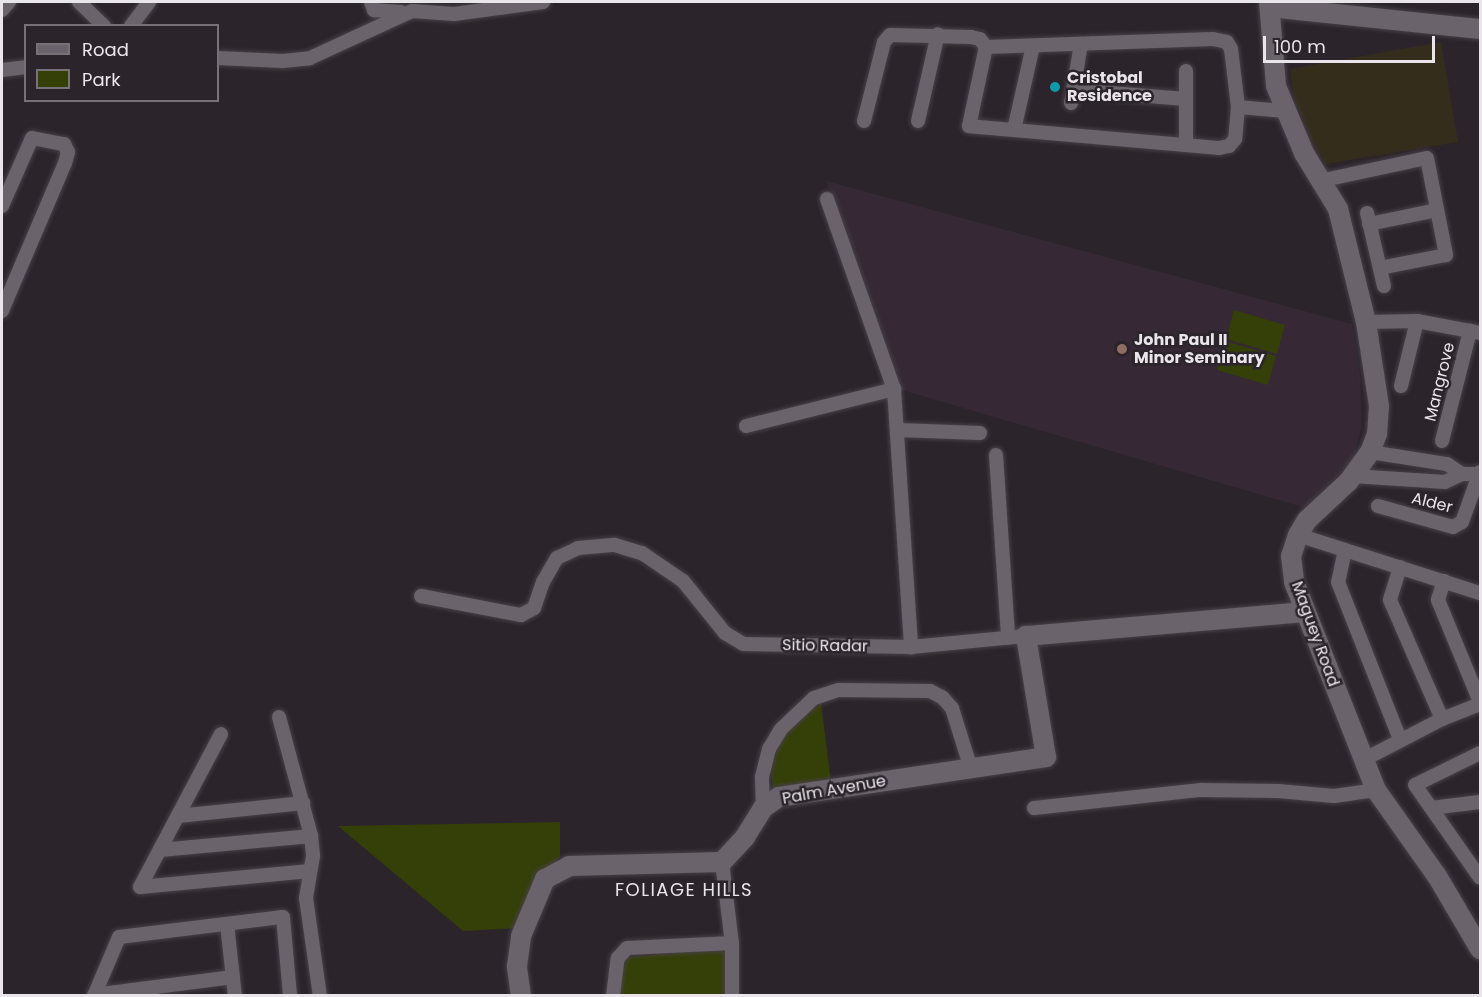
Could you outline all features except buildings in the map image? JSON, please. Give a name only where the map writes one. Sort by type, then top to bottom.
[{"type":"street","points":[[2,10],[9,2]]},
{"type":"street","points":[[132,24],[149,2]]},
{"type":"street","points":[[371,2],[374,10],[380,12],[412,10],[454,14],[543,2]]},
{"type":"street","points":[[84,3],[102,24]]},
{"type":"street","points":[[1480,29],[1269,4],[1273,63],[1284,111],[1305,153],[1324,180],[1338,209],[1366,322],[1379,406],[1377,434],[1370,452],[1353,476],[1298,535],[1480,593]]},
{"type":"street","points":[[219,58],[283,61],[310,58],[412,10]]},
{"type":"street","points":[[918,121],[938,34]]},
{"type":"street","points":[[864,121],[888,37],[938,34],[980,39],[986,46],[1223,40],[1231,49],[1238,107],[1235,139],[1229,146],[1186,145],[969,126],[986,46]]},
{"type":"street","points":[[1081,44],[1072,97],[1186,99]]},
{"type":"street","points":[[1014,130],[1033,46]]},
{"type":"street","points":[[2,70],[24,67]]},
{"type":"street","points":[[1186,71],[1186,145]]},
{"type":"street","points":[[1238,107],[1284,111]]},
{"type":"street","points":[[2,311],[65,163],[68,152],[64,144],[32,138],[3,200]]},
{"type":"street","points":[[1324,180],[1427,158],[1446,255],[1380,268]]},
{"type":"street","points":[[827,199],[894,389],[911,647]]},
{"type":"street","points":[[1384,286],[1368,219],[1437,210]]},
{"type":"street","points":[[1366,322],[1417,321],[1475,332]]},
{"type":"street","points":[[1401,386],[1417,321]]},
{"type":"street","name":"Mangrove","points":[[1442,441],[1475,332]]},
{"type":"street","points":[[746,426],[894,389]]},
{"type":"street","points":[[898,430],[980,433]]},
{"type":"street","points":[[1370,452],[1448,464],[1462,474]]},
{"type":"street","points":[[996,455],[1017,637]]},
{"type":"street","points":[[1353,476],[1445,482],[1462,474],[1480,473]]},
{"type":"street","name":"Alder","points":[[1378,506],[1454,527],[1462,522],[1480,473]]},
{"type":"street","name":"Maguey Road","points":[[1298,535],[1291,556],[1294,582],[1376,790],[1437,876],[1480,949]]},
{"type":"street","name":"Sitio Radar","points":[[421,596],[521,615],[534,608],[543,582],[557,558],[578,548],[615,545],[642,553],[683,580],[735,641],[911,647],[1304,612]]},
{"type":"street","points":[[1345,550],[1338,582],[1400,740]]},
{"type":"street","points":[[1400,567],[1390,600],[1442,719]]},
{"type":"street","points":[[1363,760],[1442,719],[1480,703],[1438,600],[1444,581]]},
{"type":"street","name":"Palm Avenue","points":[[722,862],[745,837],[763,808],[793,794],[971,769],[1052,761],[1017,637]]},
{"type":"street","points":[[763,808],[762,777],[769,748],[781,729],[814,698],[839,690],[930,692],[942,697],[952,708],[971,769]]},
{"type":"street","points":[[279,717],[310,836],[310,871],[306,898],[320,996]]},
{"type":"street","points":[[221,734],[140,887],[310,871]]},
{"type":"street","points":[[1480,753],[1415,785],[1431,808],[1473,856],[1480,878]]},
{"type":"street","points":[[1034,808],[1201,790],[1278,791],[1334,796],[1376,790]]},
{"type":"street","points":[[1431,808],[1480,802]]},
{"type":"street","points":[[178,816],[303,803]]},
{"type":"street","points":[[160,850],[310,836]]},
{"type":"street","points":[[521,996],[517,966],[521,936],[545,879],[569,866],[722,862],[732,944],[732,996]]},
{"type":"street","points":[[233,977],[187,989],[94,995],[119,937],[283,917],[290,996]]},
{"type":"street","points":[[228,924],[235,996]]},
{"type":"street","points":[[614,996],[618,958],[627,948],[732,944]]},
{"type":"shaded area","points":[[1441,42],[1458,142],[1326,164],[1311,139],[1293,93],[1290,69]]},
{"type":"shaded area","name":"John Paul II Minor Seminary","points":[[826,181],[1352,324],[1360,375],[1362,425],[1353,460],[1306,508],[902,390]]},
{"type":"green space","points":[[1234,310],[1285,325],[1277,354],[1226,339]]},
{"type":"green space","points":[[1225,341],[1276,356],[1268,385],[1217,370]]},
{"type":"green space","points":[[821,702],[831,782],[773,790],[771,768],[779,746],[790,727]]},
{"type":"green space","points":[[560,822],[560,857],[530,888],[517,928],[463,931],[338,826]]},
{"type":"green space","points":[[721,949],[729,953],[731,995],[620,996],[622,966],[628,957]]},
{"type":"place","name":"Cristobal Residence","points":[[1055,87]]},
{"type":"place","name":"John Paul II Minor Seminary","points":[[1122,349]]},
{"type":"district","name":"FOLIAGE HILLS","points":[[684,890]]}]
